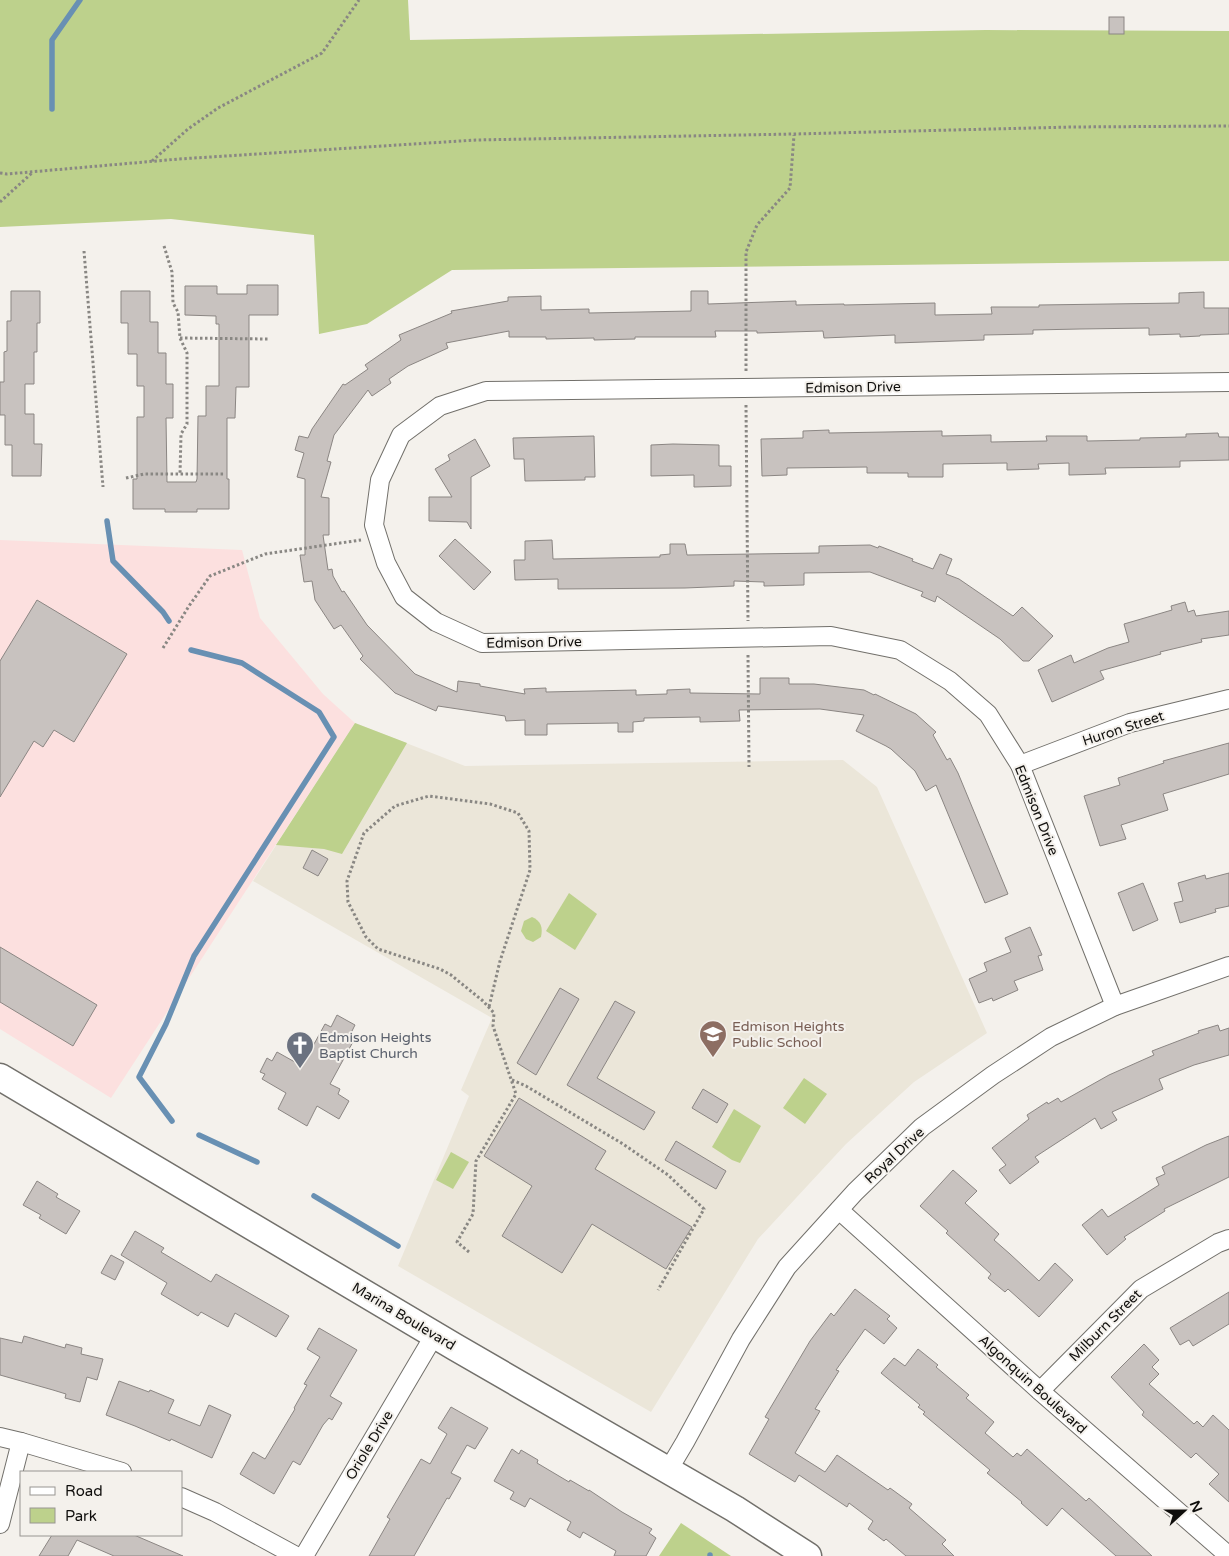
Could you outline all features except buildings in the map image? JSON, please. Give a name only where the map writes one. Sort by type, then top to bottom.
[{"type":"street","name":"Edmison Drive","points":[[1115,1006],[1020,765],[988,714],[950,680],[900,650],[831,636],[482,643],[436,622],[404,597],[386,563],[374,525],[380,480],[401,435],[440,406],[486,391],[1229,382]]},
{"type":"street","name":"Huron Street","points":[[1020,765],[1130,723],[1229,699]]},
{"type":"street","name":"Royal Drive","points":[[669,1469],[686,1442],[741,1339],[787,1267],[855,1192],[922,1127],[993,1075],[1051,1037],[1115,1006],[1229,966]]},
{"type":"street","name":"Marina Boulevard","points":[[0,1077],[435,1334],[669,1469],[736,1509],[808,1556]]},
{"type":"street","name":"Algonquin Boulevard","points":[[839,1210],[1040,1391],[1229,1556]]},
{"type":"street","name":"Milburn Street","points":[[1040,1391],[1141,1289],[1218,1243],[1229,1239]]},
{"type":"street","name":"Oriole Drive","points":[[304,1556],[435,1334]]},
{"type":"street","points":[[0,1437],[119,1471]]},
{"type":"street","points":[[0,1524],[20,1442]]},
{"type":"street","points":[[182,1497],[215,1512],[296,1556]]},
{"type":"path","points":[[152,161],[188,129],[218,108],[322,53],[359,0]]},
{"type":"path","points":[[0,173],[476,140],[1071,127],[1229,126]]},
{"type":"path","points":[[749,767],[746,252],[757,225],[790,188],[794,134]]},
{"type":"path","points":[[0,202],[33,172]]},
{"type":"path","points":[[164,246],[172,272],[173,303],[178,312],[180,338],[187,353],[187,424],[181,434],[180,474]]},
{"type":"path","points":[[84,251],[103,487]]},
{"type":"path","points":[[180,338],[268,339]]},
{"type":"path","points":[[126,478],[144,474],[226,474]]},
{"type":"path","points":[[163,648],[210,576],[265,554],[378,538]]},
{"type":"path","points":[[469,1252],[457,1242],[473,1214],[476,1162],[516,1094],[493,1026],[494,1013],[464,986],[440,968],[378,949],[366,937],[348,902],[347,881],[364,833],[395,806],[429,796],[490,804],[518,813],[529,831],[530,870],[500,961],[489,1008]]},
{"type":"path","points":[[511,1080],[526,1086],[624,1144],[668,1175],[704,1209],[658,1290]]},
{"type":"shaded area","points":[[0,540],[242,550],[260,618],[323,694],[355,723],[111,1098],[0,1029]]},
{"type":"shaded area","name":"Edmison Heights Public School","points":[[355,723],[465,766],[843,760],[877,787],[987,1033],[914,1082],[846,1144],[758,1239],[651,1412],[398,1266],[469,1096],[461,1090],[492,1018],[253,881]]},
{"type":"green space","points":[[0,0],[408,0],[410,40],[986,30],[1229,31],[1229,261],[452,270],[367,324],[319,334],[314,235],[171,219],[0,227]]},
{"type":"green space","points":[[355,723],[407,743],[342,854],[324,849],[276,845]]},
{"type":"green space","points":[[569,893],[597,914],[575,950],[546,931]]},
{"type":"green space","points":[[532,917],[539,922],[542,930],[541,937],[533,942],[526,939],[521,931],[524,921]]},
{"type":"green space","points":[[804,1078],[827,1094],[805,1124],[783,1108]]},
{"type":"green space","points":[[734,1109],[761,1126],[740,1163],[712,1147]]},
{"type":"green space","points":[[451,1152],[469,1162],[453,1189],[436,1180]]},
{"type":"green space","points":[[681,1523],[731,1556],[659,1556]]},
{"type":"waterway","points":[[52,109],[52,40],[80,0]]},
{"type":"waterway","points":[[107,521],[113,561],[163,612],[169,621]]},
{"type":"waterway","points":[[172,1121],[139,1077],[166,1024],[194,956],[334,737],[319,712],[242,663],[191,650]]},
{"type":"waterway","points":[[199,1135],[257,1162]]},
{"type":"waterway","points":[[314,1196],[398,1246]]},
{"type":"place","name":"Edmison Heights Public School","points":[[713,1058]]},
{"type":"place","name":"Edmison Heights Baptist Church","points":[[300,1069]]}]
